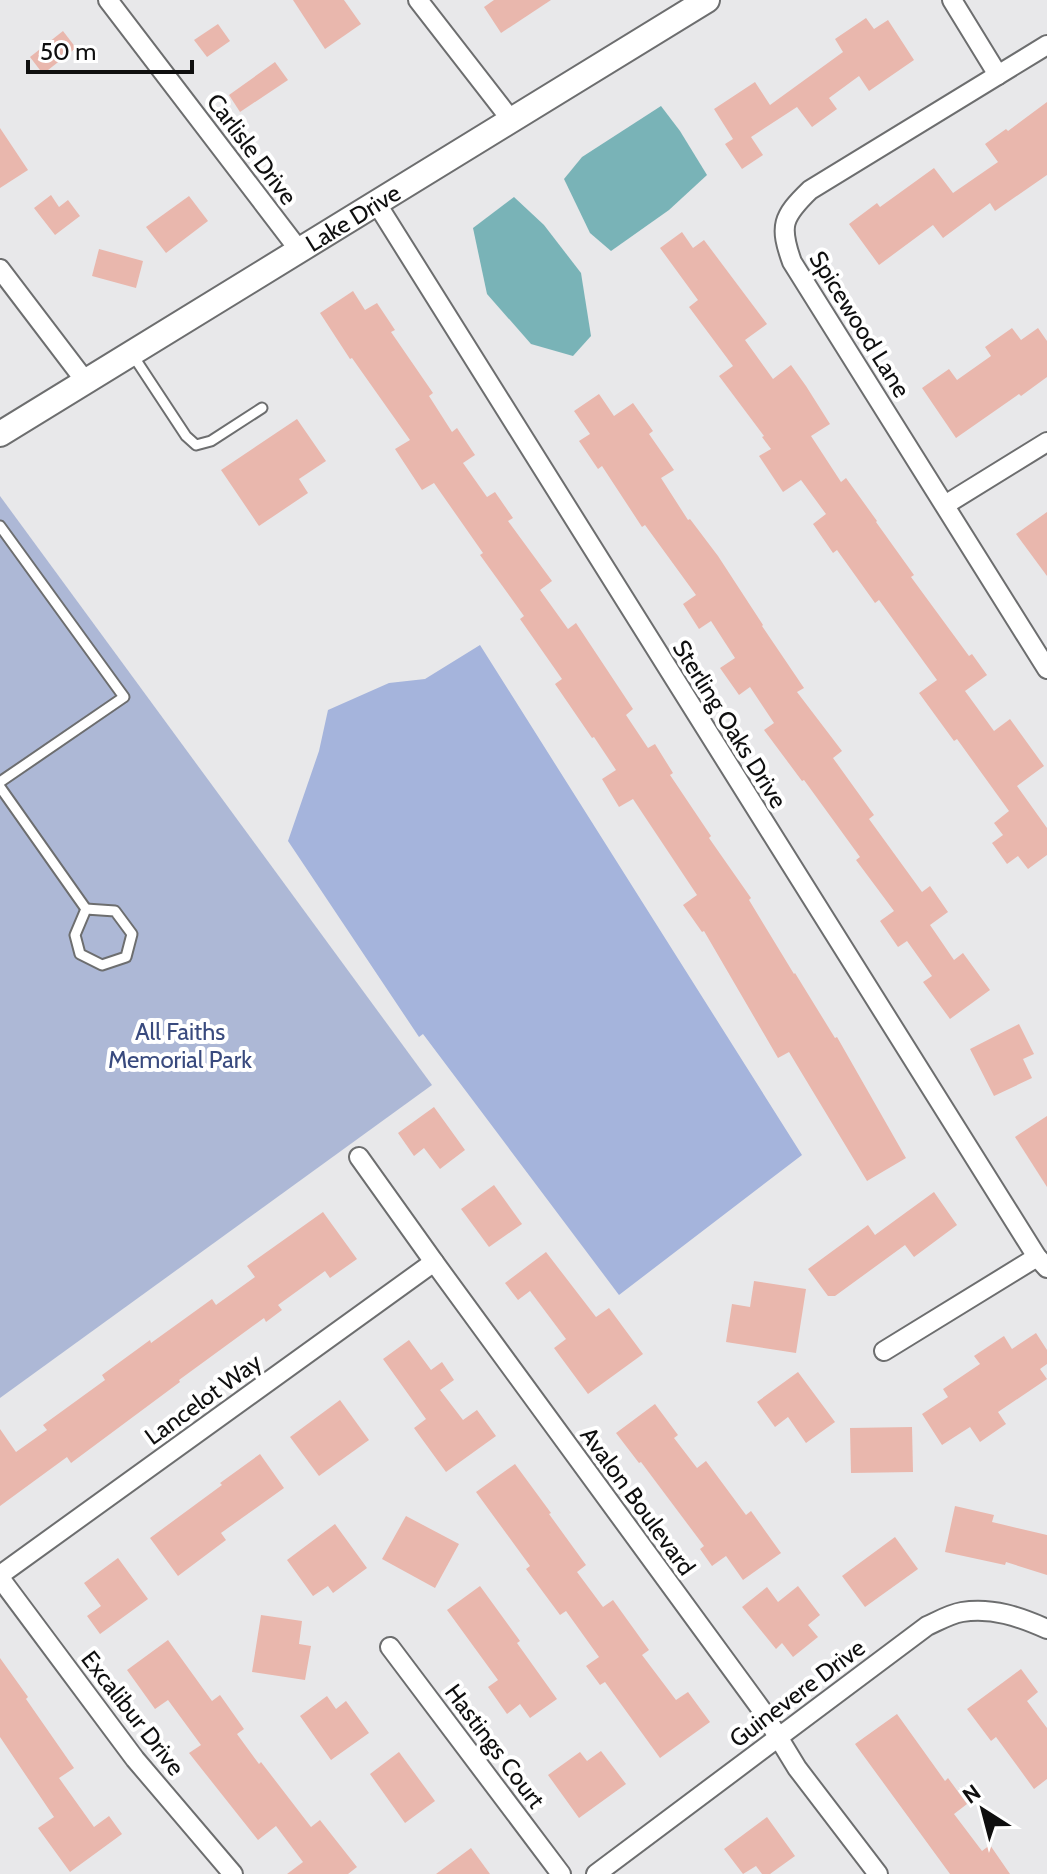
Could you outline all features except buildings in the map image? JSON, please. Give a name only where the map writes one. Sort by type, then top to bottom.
[{"type":"street","name":"Carlisle Drive","points":[[108,0],[299,250]]},
{"type":"street","points":[[418,0],[512,121]]},
{"type":"street","name":"Lake Drive","points":[[0,434],[707,0]]},
{"type":"street","points":[[952,0],[998,75]]},
{"type":"street","name":"Spicewood Lane","points":[[1047,45],[810,190],[793,206],[785,222],[784,241],[792,262],[1047,669]]},
{"type":"street","name":"Sterling Oaks Drive","points":[[377,204],[1042,1262]]},
{"type":"street","points":[[0,269],[86,382]]},
{"type":"street","points":[[945,505],[1047,442]]},
{"type":"street","name":"Avalon Boulevard","points":[[359,1157],[761,1709],[797,1768],[878,1874]]},
{"type":"street","name":"Lancelot Way","points":[[0,1576],[434,1262]]},
{"type":"street","points":[[884,1351],[1042,1262]]},
{"type":"street","name":"Excalibur Drive","points":[[0,1576],[135,1759],[233,1874]]},
{"type":"street","name":"Guinevere Drive","points":[[596,1874],[927,1626],[960,1612],[991,1611],[1025,1619],[1047,1629]]},
{"type":"street","name":"Hastings Court","points":[[390,1647],[561,1874]]},
{"type":"lane","points":[[132,354],[186,436],[196,445],[211,441],[262,408]]},
{"type":"lane","points":[[0,526],[124,697],[0,785],[86,909]]},
{"type":"lane","points":[[86,909],[115,911],[132,934],[126,957],[102,965],[80,954],[75,935],[86,909]]},
{"type":"green space","name":"All Faiths Memorial Park","points":[[0,496],[432,1085],[0,1398]]},
{"type":"shaded area","points":[[661,106],[707,175],[669,210],[611,251],[590,233],[564,179],[582,157]]},
{"type":"shaded area","points":[[514,197],[544,225],[581,273],[591,336],[573,356],[531,344],[487,294],[473,228]]},
{"type":"shaded area","points":[[480,645],[802,1155],[619,1295],[423,1034],[419,1037],[288,841],[319,751],[328,710],[389,683],[425,679]]}]
